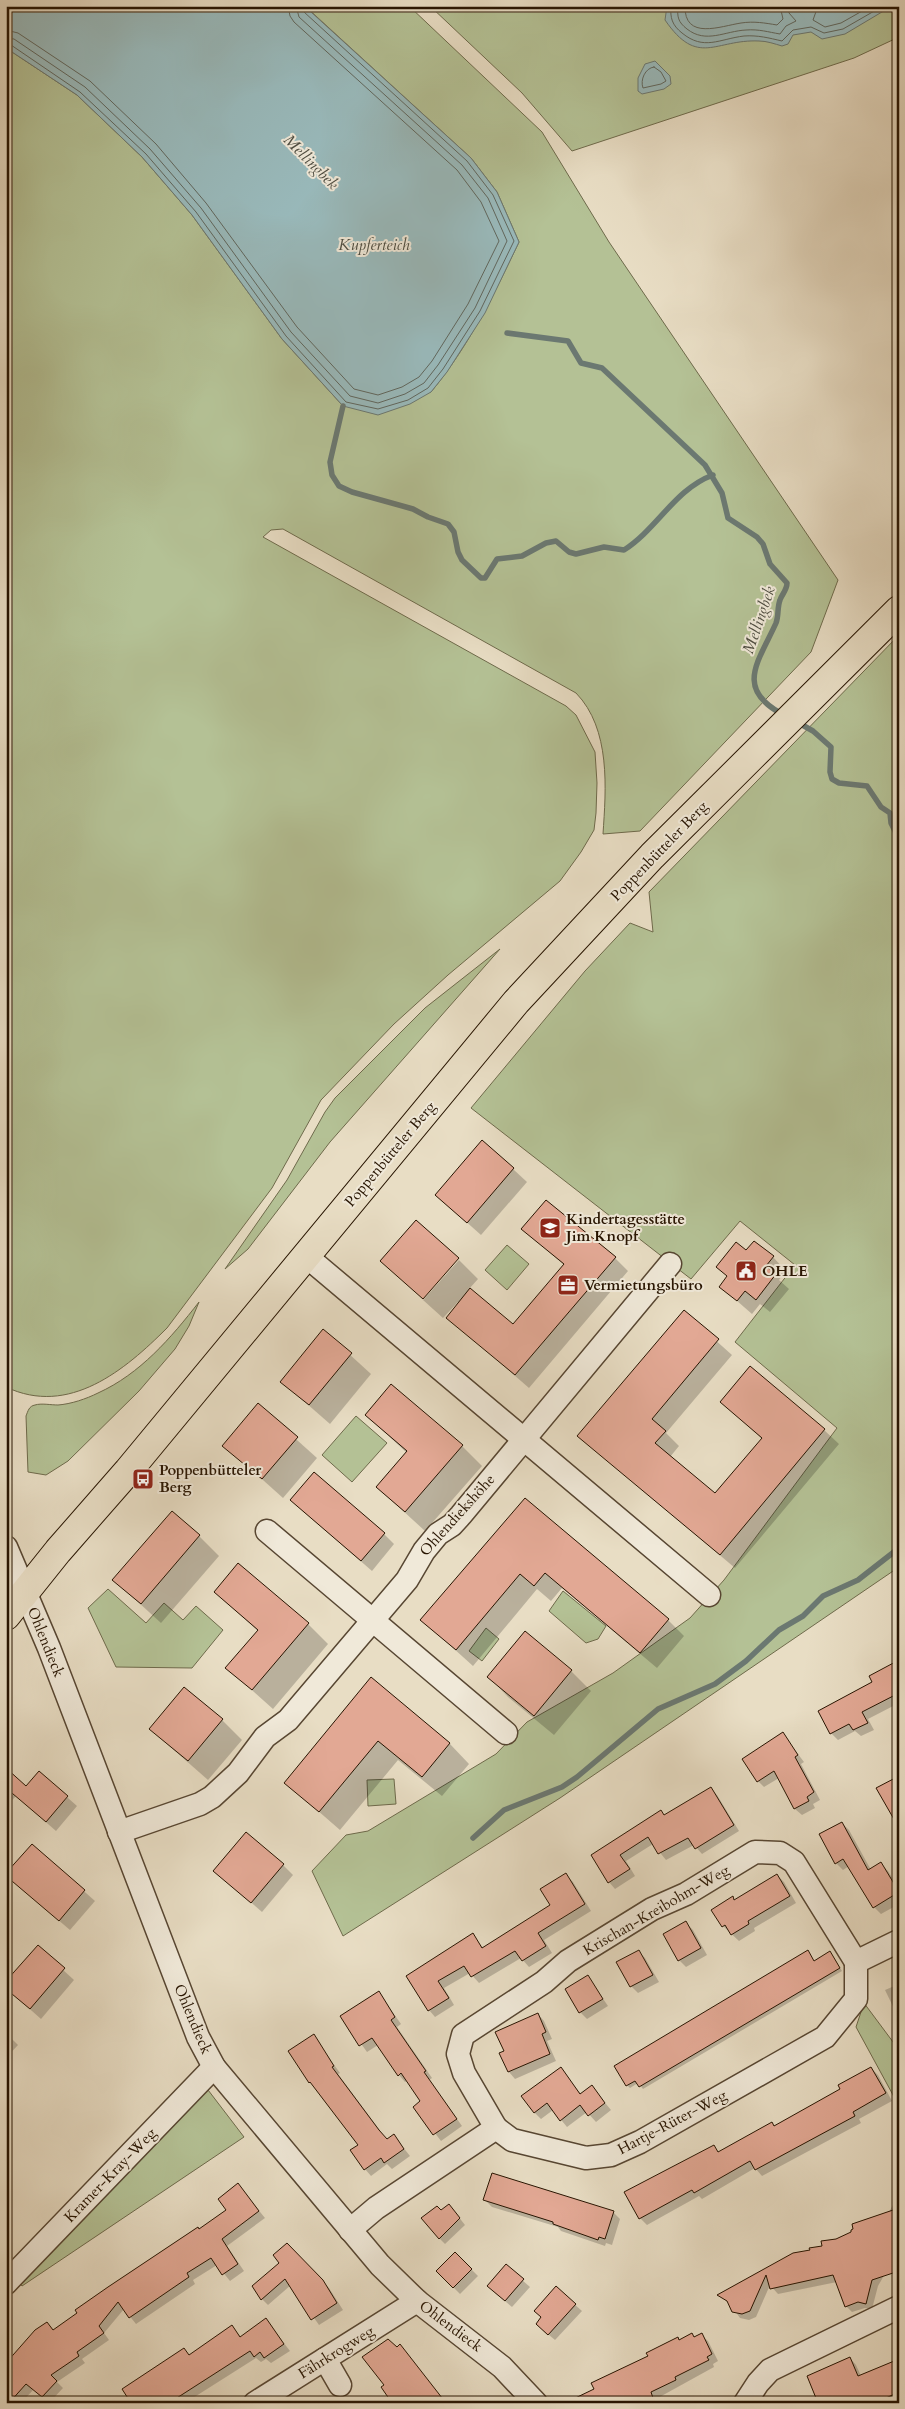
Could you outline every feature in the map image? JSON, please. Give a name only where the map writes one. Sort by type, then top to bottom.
[{"type":"main road","name":"Poppenbütteler Berg","points":[[6,1616],[516,1002],[652,856],[899,610]]},
{"type":"street","points":[[306,1256],[709,1595]]},
{"type":"street","name":"Ohlendiekshöhe","points":[[119,1832],[200,1804],[219,1792],[265,1737],[288,1720],[407,1580],[424,1551],[438,1534],[452,1525],[461,1515],[670,1264]]},
{"type":"street","points":[[267,1530],[506,1733]]},
{"type":"street","name":"Ohlendieck","points":[[6,1548],[26,1591],[198,2037],[214,2067],[350,2230],[417,2301],[502,2367],[536,2403]]},
{"type":"street","name":"Krischan-Kreibohm-Weg","points":[[496,2128],[464,2074],[458,2054],[463,2035],[544,1982],[577,1955],[652,1909],[686,1894],[756,1852],[780,1853],[794,1862],[856,1962]]},
{"type":"street","points":[[856,1962],[899,1941]]},
{"type":"street","name":"Hartje-Rüter-Weg","points":[[496,2128],[512,2140],[586,2158],[611,2154],[640,2142],[825,2037],[856,2000],[856,1962]]},
{"type":"street","name":"Kramer-Kray-Weg","points":[[6,2283],[214,2067]]},
{"type":"street","points":[[350,2230],[376,2208],[496,2128]]},
{"type":"street","name":"Fährkrogweg","points":[[255,2403],[417,2301]]},
{"type":"street","points":[[750,2400],[765,2374],[775,2366],[899,2307]]},
{"type":"street","points":[[324,2359],[340,2385]]},
{"type":"green space","points":[[305,6],[409,6],[542,132],[609,242],[838,580],[811,652],[640,831],[603,834],[605,779],[601,742],[587,708],[576,693],[283,529],[271,530],[263,537],[566,706],[576,715],[595,752],[597,783],[594,830],[560,881],[448,975],[394,1024],[321,1100],[272,1188],[167,1328],[151,1344],[114,1373],[74,1393],[52,1396],[29,1395],[6,1387],[6,48],[77,95],[142,157],[192,215],[282,339],[343,406],[431,392],[469,338],[519,242],[497,192],[471,158]]},
{"type":"green space","points":[[430,6],[899,6],[899,37],[854,58],[572,151],[522,93]]},
{"type":"green space","points":[[899,635],[899,1567],[560,1798],[343,1936],[312,1871],[346,1835],[368,1831],[496,1754],[527,1722],[613,1673],[690,1618],[724,1580],[837,1428],[735,1342],[795,1265],[740,1221],[691,1279],[471,1108],[585,971],[630,923],[653,932],[649,892]]},
{"type":"green space","points":[[500,949],[330,1142],[248,1249],[225,1269],[287,1180],[325,1112],[335,1098],[425,1008]]},
{"type":"green space","points":[[507,1245],[529,1264],[507,1290],[485,1270]]},
{"type":"green space","points":[[199,1302],[189,1326],[175,1349],[139,1391],[68,1461],[46,1475],[28,1472],[26,1416],[30,1408],[37,1404],[58,1405],[83,1399],[128,1376],[166,1342]]},
{"type":"green space","points":[[356,1416],[387,1443],[352,1482],[322,1455]]},
{"type":"green space","points":[[108,1589],[146,1623],[164,1603],[183,1620],[196,1606],[223,1630],[192,1668],[116,1667],[88,1608]]},
{"type":"green space","points":[[563,1591],[606,1626],[598,1639],[586,1643],[549,1611]]},
{"type":"green space","points":[[486,1628],[499,1639],[482,1661],[469,1651]]},
{"type":"green space","points":[[394,1779],[396,1804],[368,1806],[367,1780]]},
{"type":"green space","points":[[864,2003],[899,2050],[899,2106],[856,2027]]},
{"type":"green space","points":[[205,2086],[244,2137],[22,2286],[17,2280]]},
{"type":"water","name":"Kupferteich","points":[[6,6],[305,6],[471,158],[497,192],[519,242],[485,313],[447,372],[431,392],[410,404],[378,415],[343,406],[282,339],[192,215],[142,157],[77,95],[6,48]]},
{"type":"water","points":[[667,6],[793,6],[806,9],[807,6],[892,6],[845,34],[822,39],[811,32],[793,35],[788,44],[782,46],[768,42],[744,41],[708,48],[687,43],[677,35],[665,20]]},
{"type":"water","points":[[655,61],[670,76],[671,84],[664,89],[642,94],[638,91],[638,78],[645,64]]},
{"type":"building","points":[[482,1140],[514,1168],[467,1223],[435,1195]]},
{"type":"building","points":[[546,1200],[616,1257],[515,1375],[446,1318],[470,1288],[513,1324],[564,1264],[521,1229]]},
{"type":"building","points":[[416,1220],[459,1258],[423,1299],[380,1261]]},
{"type":"building","name":"OHLE","points":[[754,1241],[774,1256],[766,1266],[776,1274],[756,1300],[745,1291],[737,1301],[719,1287],[727,1276],[716,1267],[736,1242],[746,1250]]},
{"type":"building","points":[[684,1310],[719,1339],[652,1419],[666,1431],[655,1443],[715,1493],[762,1438],[720,1402],[750,1366],[825,1429],[720,1555],[577,1436]]},
{"type":"building","points":[[323,1329],[352,1353],[309,1405],[280,1382]]},
{"type":"building","points":[[391,1384],[463,1445],[405,1512],[376,1487],[407,1451],[365,1415]]},
{"type":"building","points":[[258,1403],[298,1437],[262,1479],[222,1446]]},
{"type":"building","points":[[314,1472],[385,1533],[361,1561],[290,1500]]},
{"type":"building","points":[[525,1498],[669,1619],[640,1653],[545,1573],[534,1586],[520,1574],[456,1650],[420,1620]]},
{"type":"building","points":[[172,1511],[200,1535],[141,1604],[112,1580]]},
{"type":"building","points":[[238,1563],[309,1623],[252,1690],[225,1668],[258,1630],[214,1592]]},
{"type":"building","points":[[525,1631],[572,1670],[534,1716],[487,1677]]},
{"type":"building","points":[[899,1660],[899,1693],[862,1712],[868,1723],[853,1730],[849,1724],[830,1734],[818,1711],[872,1682],[869,1676]]},
{"type":"building","points":[[371,1677],[450,1743],[422,1777],[378,1741],[319,1812],[284,1783]]},
{"type":"building","points":[[184,1687],[223,1719],[188,1761],[149,1729]]},
{"type":"building","points":[[783,1732],[798,1755],[795,1757],[814,1792],[807,1797],[809,1801],[794,1809],[774,1771],[757,1782],[742,1759]]},
{"type":"building","points":[[6,1768],[26,1786],[39,1771],[68,1796],[46,1822],[6,1788]]},
{"type":"building","points":[[899,1776],[899,1828],[876,1788]]},
{"type":"building","points":[[711,1787],[734,1825],[695,1849],[688,1838],[658,1854],[648,1837],[620,1855],[630,1869],[608,1883],[591,1855],[661,1810],[664,1815]]},
{"type":"building","points":[[842,1822],[868,1870],[881,1862],[899,1892],[873,1908],[843,1859],[835,1864],[819,1834]]},
{"type":"building","points":[[246,1832],[284,1864],[251,1903],[213,1871]]},
{"type":"building","points":[[32,1844],[85,1890],[59,1921],[6,1876],[6,1873]]},
{"type":"building","points":[[566,1873],[585,1904],[538,1933],[546,1946],[522,1961],[515,1951],[471,1977],[464,1966],[438,1981],[449,1998],[428,2011],[406,1976],[473,1933],[482,1948],[550,1905],[540,1889]]},
{"type":"building","points":[[777,1874],[790,1896],[748,1921],[749,1924],[731,1935],[725,1925],[722,1927],[711,1910],[733,1896],[734,1900]]},
{"type":"building","points":[[686,1921],[701,1948],[678,1961],[663,1934]]},
{"type":"building","points":[[38,1945],[65,1968],[30,2009],[6,1989],[6,1981]]},
{"type":"building","points":[[639,1950],[653,1975],[630,1987],[616,1962]]},
{"type":"building","points":[[808,1950],[814,1961],[830,1951],[840,1968],[639,2087],[635,2081],[626,2086],[614,2066]]},
{"type":"building","points":[[588,1975],[603,1999],[579,2013],[565,1989]]},
{"type":"building","points":[[379,1991],[395,2017],[391,2020],[457,2119],[433,2135],[413,2107],[420,2101],[401,2073],[398,2076],[372,2038],[359,2046],[340,2016]]},
{"type":"building","points":[[538,2013],[546,2032],[542,2034],[550,2054],[508,2072],[499,2053],[504,2051],[495,2032]]},
{"type":"building","points":[[314,2034],[334,2066],[332,2067],[379,2130],[387,2139],[394,2134],[404,2149],[384,2163],[381,2158],[364,2170],[350,2150],[358,2145],[309,2083],[288,2051]]},
{"type":"building","points":[[561,2067],[580,2094],[592,2085],[605,2103],[588,2116],[580,2105],[560,2121],[547,2103],[534,2113],[521,2096]]},
{"type":"building","points":[[871,2067],[886,2093],[853,2112],[855,2116],[755,2170],[750,2161],[694,2193],[692,2190],[639,2219],[624,2192],[714,2145],[718,2152],[772,2122],[774,2126],[840,2089],[838,2085]]},
{"type":"building","points":[[492,2173],[614,2211],[605,2239],[599,2237],[598,2240],[553,2224],[553,2222],[483,2200]]},
{"type":"building","points":[[238,2183],[259,2211],[222,2239],[238,2264],[222,2275],[211,2258],[187,2273],[189,2277],[129,2318],[118,2302],[99,2326],[104,2333],[77,2352],[79,2356],[51,2375],[57,2381],[42,2397],[26,2384],[9,2403],[6,2403],[6,2363],[35,2330],[47,2322],[53,2330],[77,2313],[75,2310],[108,2287],[226,2210],[218,2199]]},
{"type":"building","points":[[449,2204],[460,2218],[439,2239],[421,2218],[437,2206],[441,2210]]},
{"type":"building","points":[[899,2208],[899,2271],[872,2280],[866,2304],[858,2302],[845,2307],[833,2275],[770,2289],[766,2275],[750,2311],[742,2314],[732,2312],[727,2301],[717,2295],[793,2253],[822,2246],[821,2241],[836,2239],[851,2232],[853,2229],[852,2224]]},
{"type":"building","points":[[287,2243],[323,2280],[337,2303],[311,2320],[285,2279],[261,2300],[252,2286],[279,2263],[273,2255]]},
{"type":"building","points":[[455,2252],[472,2269],[453,2288],[436,2271]]},
{"type":"building","points":[[506,2264],[524,2279],[505,2301],[487,2286]]},
{"type":"building","points":[[556,2286],[576,2304],[548,2335],[536,2324],[541,2317],[534,2311]]},
{"type":"building","points":[[266,2318],[284,2344],[264,2358],[260,2352],[254,2357],[250,2351],[169,2403],[131,2403],[122,2389],[184,2348],[189,2355],[232,2325],[240,2337]]},
{"type":"building","points":[[692,2333],[694,2337],[702,2333],[712,2354],[707,2357],[709,2360],[675,2377],[676,2380],[651,2392],[653,2398],[642,2403],[565,2403],[594,2389],[591,2383],[648,2356],[646,2353],[678,2337],[679,2340]]},
{"type":"building","points":[[388,2339],[397,2347],[400,2344],[446,2403],[392,2403],[381,2387],[384,2385],[362,2357]]},
{"type":"building","points":[[850,2357],[858,2376],[899,2359],[899,2392],[875,2403],[818,2403],[807,2376]]},
{"type":"waterway","name":"Mellingbek","points":[[507,333],[568,341],[581,363],[602,368],[705,465],[722,493],[728,518],[757,537],[763,544],[770,564],[787,583],[779,603],[776,623],[758,662],[755,684],[758,694],[767,704],[782,714]]},
{"type":"waterway","points":[[343,406],[330,462],[332,475],[339,486],[352,492],[413,509],[448,524],[454,532],[458,552],[462,560],[481,578],[485,578],[497,559],[522,556],[546,543],[556,541],[569,552],[576,554],[604,547],[624,550],[636,541],[677,499],[700,481],[713,475]]},
{"type":"waterway","name":"Mellingbek","points":[[797,722],[813,731],[831,747],[830,772],[832,779],[839,783],[867,786],[881,807],[890,813],[891,823],[899,839]]},
{"type":"waterway","points":[[473,1838],[504,1810],[562,1787],[577,1777],[658,1709],[715,1684],[746,1661],[779,1630],[803,1616],[823,1596],[858,1580],[899,1548]]},
{"type":"place","name":"Kindertagesstätte Jim Knopf","points":[[550,1228]]},
{"type":"place","name":"OHLE","points":[[746,1271]]},
{"type":"place","name":"Vermietungsbüro","points":[[568,1285]]},
{"type":"place","name":"Poppenbütteler Berg","points":[[143,1479]]}]
